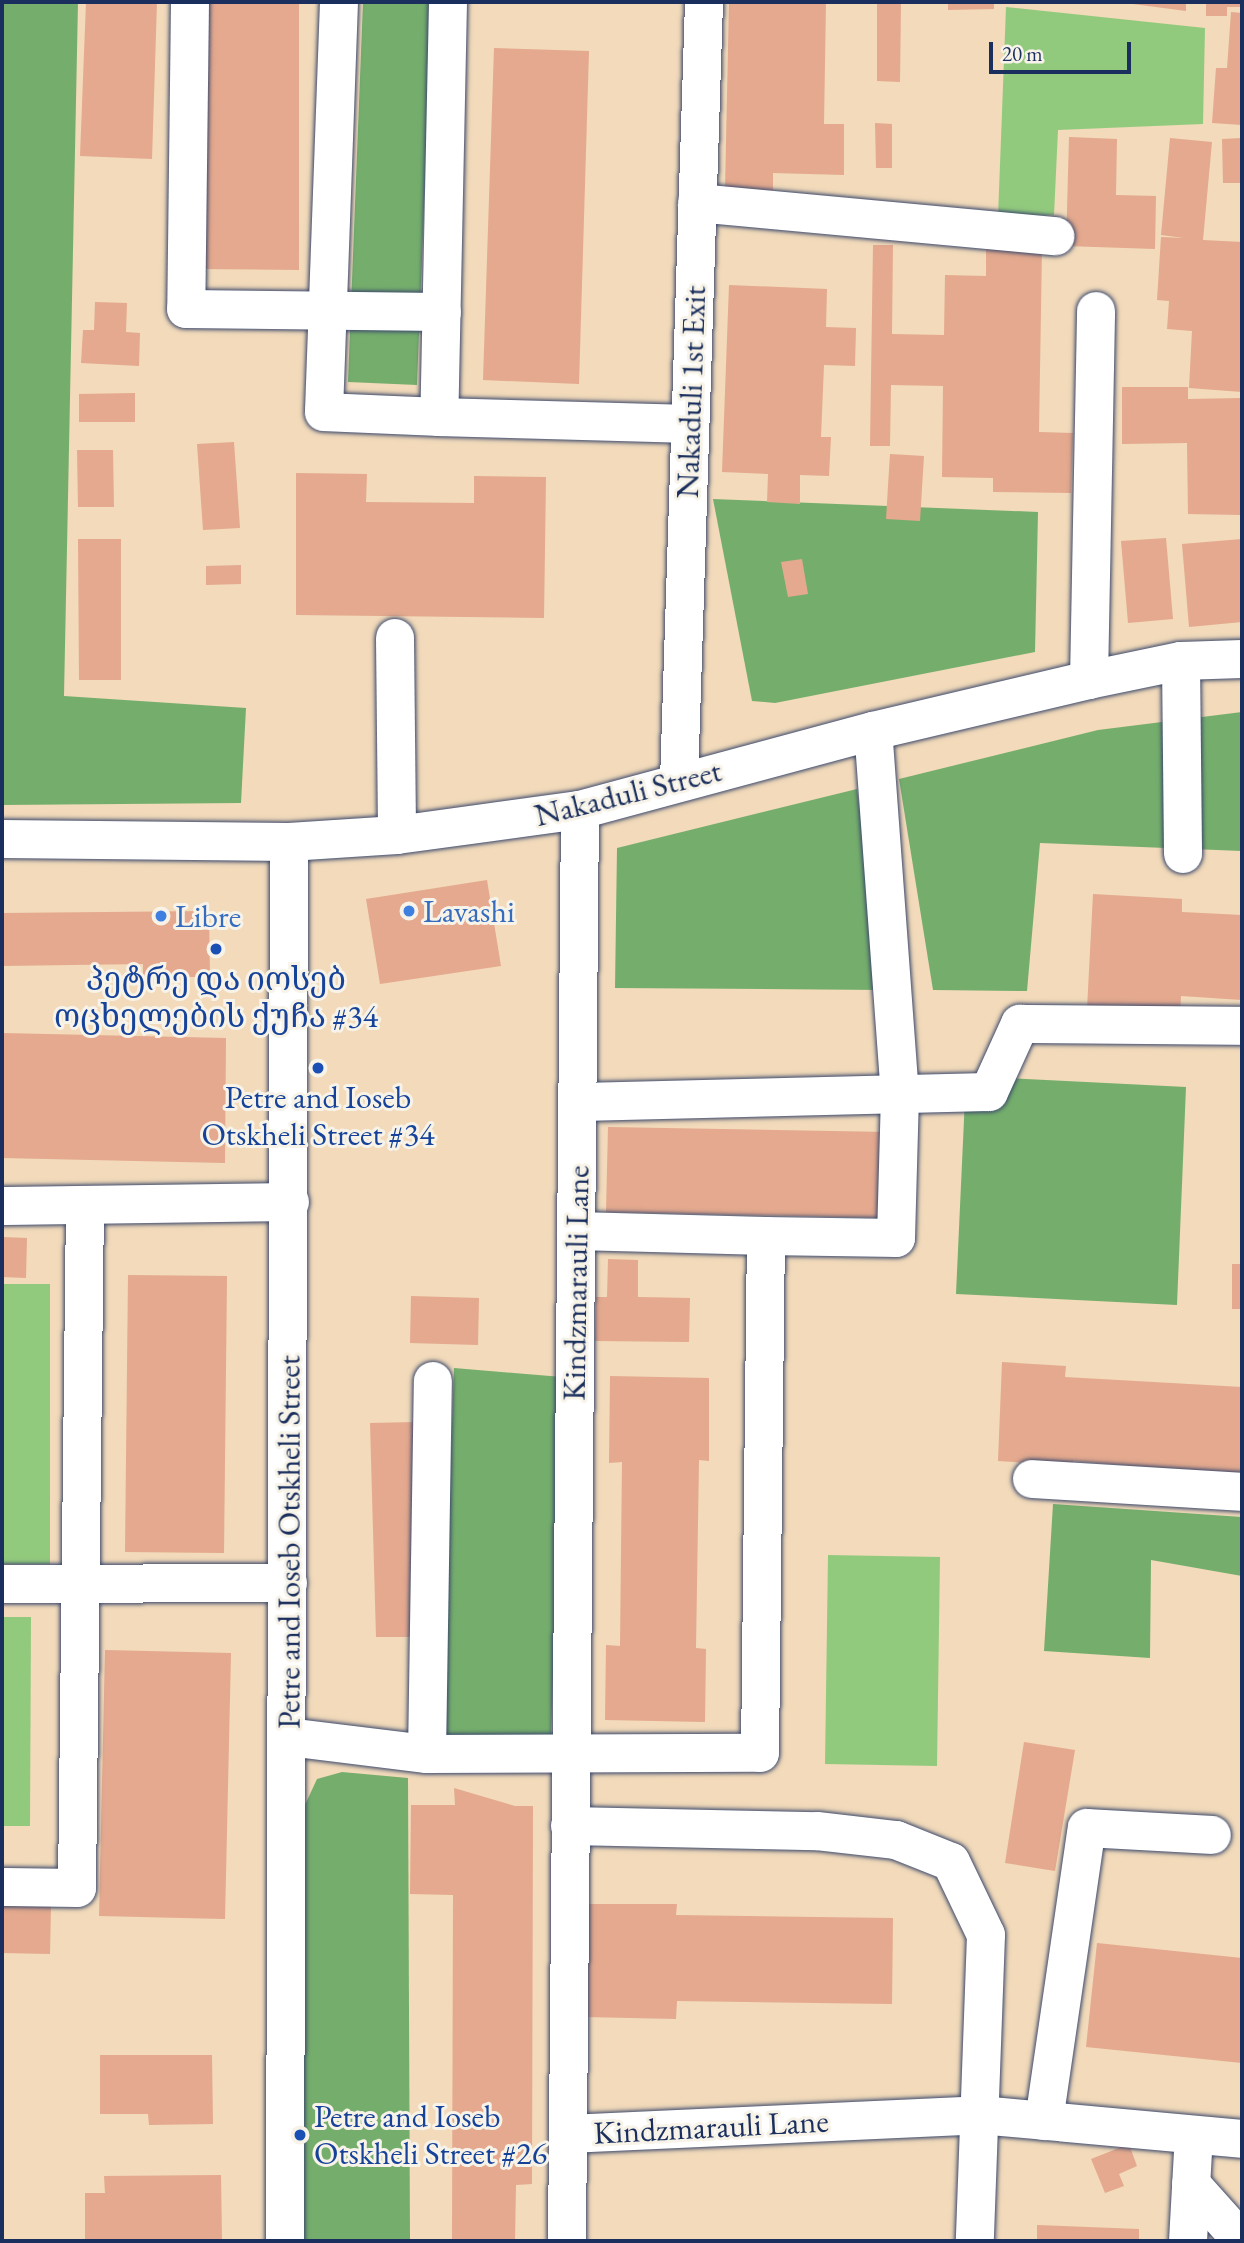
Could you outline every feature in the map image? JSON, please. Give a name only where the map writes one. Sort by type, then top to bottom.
[{"type":"street","points":[[190,2],[186,309],[328,308],[442,312]]},
{"type":"street","points":[[340,2],[324,412],[690,424]]},
{"type":"street","points":[[439,417],[449,2]]},
{"type":"street","name":"Nakaduli 1st Exit","points":[[679,781],[704,2]]},
{"type":"street","points":[[697,204],[1055,236]]},
{"type":"street","points":[[1089,680],[1096,311]]},
{"type":"street","points":[[395,638],[397,835]]},
{"type":"street","name":"Nakaduli Street","points":[[2,839],[289,842],[397,835],[580,810],[679,781],[873,731],[1089,680],[1181,661],[1242,659]]},
{"type":"street","points":[[1181,661],[1183,853]]},
{"type":"street","points":[[576,1231],[896,1238],[900,1096],[873,731]]},
{"type":"street","name":"Kindzmarauli Lane","points":[[580,810],[580,1102],[576,1231],[568,2134],[980,2115],[1242,2139]]},
{"type":"street","name":"Petre and Ioseb Otskheli Street","points":[[285,2241],[289,842]]},
{"type":"street","points":[[580,1102],[989,1092],[1020,1024],[1242,1026]]},
{"type":"street","points":[[2,1206],[290,1202]]},
{"type":"street","points":[[2,1887],[77,1888],[85,1205]]},
{"type":"street","points":[[288,1737],[427,1754],[760,1753],[766,1236]]},
{"type":"street","points":[[427,1754],[433,1381]]},
{"type":"street","points":[[1032,1479],[1242,1492]]},
{"type":"street","points":[[2,1584],[80,1581],[288,1583]]},
{"type":"street","points":[[570,1826],[817,1831],[896,1840],[951,1862],[986,1935],[975,2241]]},
{"type":"street","points":[[1044,2121],[1087,1828],[1212,1835]]},
{"type":"street","points":[[567,2241],[568,2134]]},
{"type":"street","points":[[1188,2241],[1194,2135]]},
{"type":"street","points":[[1191,2184],[1242,2241]]},
{"type":"green space","points":[[2,2],[78,2],[64,696],[246,708],[241,803],[2,805]]},
{"type":"green space","points":[[363,2],[432,2],[417,385],[348,382]]},
{"type":"green space","points":[[1006,7],[1205,28],[1203,124],[1058,130],[1054,215],[998,217]]},
{"type":"green space","points":[[713,499],[1038,512],[1035,652],[775,703],[752,701]]},
{"type":"green space","points":[[1242,712],[1242,851],[1040,843],[1027,991],[933,990],[899,779],[1098,730]]},
{"type":"green space","points":[[857,789],[883,990],[615,988],[617,848]]},
{"type":"green space","points":[[966,1076],[1186,1087],[1177,1305],[956,1294]]},
{"type":"green space","points":[[2,1284],[50,1284],[50,1564],[2,1564]]},
{"type":"green space","points":[[454,1368],[562,1377],[551,1738],[441,1737]]},
{"type":"green space","points":[[1053,1504],[1242,1517],[1242,1576],[1151,1560],[1150,1658],[1044,1651]]},
{"type":"green space","points":[[828,1555],[940,1557],[937,1766],[825,1764]]},
{"type":"green space","points":[[2,1617],[31,1617],[30,1826],[2,1826]]},
{"type":"green space","points":[[342,1772],[408,1778],[410,2241],[303,2241],[304,1807],[317,1779]]},
{"type":"building","points":[[86,2],[157,2],[152,159],[80,156]]},
{"type":"building","points":[[199,2],[299,2],[299,270],[198,269]]},
{"type":"building","points":[[729,2],[826,2],[824,124],[844,124],[844,175],[773,173],[773,190],[725,189]]},
{"type":"building","points":[[877,2],[901,2],[900,82],[877,81]]},
{"type":"building","points":[[948,2],[994,2],[994,9],[948,10]]},
{"type":"building","points":[[1118,2],[1186,2],[1186,11]]},
{"type":"building","points":[[1206,2],[1242,2],[1242,7],[1227,7],[1227,16],[1206,16]]},
{"type":"building","points":[[1231,12],[1242,13],[1242,125],[1212,123],[1216,68],[1227,68]]},
{"type":"building","points":[[494,48],[589,51],[579,384],[483,380]]},
{"type":"building","points":[[875,123],[892,124],[892,168],[876,168]]},
{"type":"building","points":[[1069,137],[1117,139],[1116,195],[1156,196],[1155,249],[1066,246]]},
{"type":"building","points":[[1170,138],[1212,142],[1203,240],[1242,242],[1242,392],[1189,388],[1192,331],[1167,329],[1169,301],[1157,300],[1161,237],[1184,238],[1161,235]]},
{"type":"building","points":[[1242,138],[1242,183],[1223,183],[1222,139]]},
{"type":"building","points":[[873,245],[893,245],[892,334],[944,335],[945,275],[986,276],[986,247],[1042,248],[1039,432],[1073,433],[1071,493],[993,492],[993,478],[942,477],[943,386],[891,385],[890,446],[870,446]]},
{"type":"building","points":[[729,285],[827,289],[826,327],[856,328],[855,366],[824,365],[821,437],[831,437],[829,476],[800,475],[800,504],[767,502],[768,474],[722,472]]},
{"type":"building","points":[[95,302],[127,303],[126,332],[140,333],[139,366],[81,363],[83,330],[94,330]]},
{"type":"building","points":[[1122,387],[1188,387],[1188,399],[1242,398],[1242,515],[1188,514],[1187,443],[1122,444]]},
{"type":"building","points":[[135,393],[135,422],[79,422],[79,394]]},
{"type":"building","points":[[234,442],[240,528],[203,530],[197,444]]},
{"type":"building","points":[[77,450],[113,450],[114,507],[78,507]]},
{"type":"building","points":[[890,454],[924,456],[920,521],[886,519]]},
{"type":"building","points":[[296,473],[367,474],[366,502],[474,503],[474,476],[546,477],[544,618],[296,615]]},
{"type":"building","points":[[1166,538],[1173,619],[1128,623],[1121,541]]},
{"type":"building","points":[[78,539],[121,539],[121,680],[79,680]]},
{"type":"building","points":[[1242,539],[1242,622],[1189,627],[1182,544]]},
{"type":"building","points":[[802,559],[808,594],[788,597],[781,562]]},
{"type":"building","points":[[241,565],[241,584],[206,585],[206,566]]},
{"type":"building","points":[[487,880],[501,966],[380,984],[366,899]]},
{"type":"building","points":[[1093,894],[1182,899],[1182,912],[1242,915],[1242,1000],[1181,996],[1180,1015],[1087,1009]]},
{"type":"building","points":[[209,911],[210,977],[143,977],[143,964],[2,966],[2,913]]},
{"type":"building","points":[[2,1033],[226,1038],[225,1163],[2,1158]]},
{"type":"building","points":[[608,1127],[888,1132],[886,1218],[606,1212]]},
{"type":"building","points":[[2,1237],[27,1238],[26,1278],[2,1277]]},
{"type":"building","points":[[608,1259],[638,1260],[638,1297],[690,1298],[689,1342],[595,1341],[596,1297],[607,1297]]},
{"type":"building","points":[[1232,1264],[1242,1264],[1242,1309],[1232,1309]]},
{"type":"building","points":[[128,1275],[227,1276],[224,1553],[125,1552]]},
{"type":"building","points":[[411,1296],[479,1298],[478,1345],[410,1343]]},
{"type":"building","points":[[1002,1362],[1066,1366],[1065,1377],[1242,1387],[1242,1475],[1073,1461],[1073,1466],[998,1461]]},
{"type":"building","points":[[610,1376],[709,1378],[709,1461],[699,1460],[696,1648],[706,1649],[705,1722],[605,1720],[606,1645],[620,1646],[622,1462],[609,1463]]},
{"type":"building","points":[[416,1422],[421,1637],[376,1637],[370,1423]]},
{"type":"building","points":[[105,1650],[231,1653],[225,1919],[99,1916]]},
{"type":"building","points":[[1024,1742],[1075,1750],[1055,1871],[1005,1863]]},
{"type":"building","points":[[454,1788],[515,1806],[533,1806],[532,2184],[516,2185],[515,2241],[452,2241],[453,1895],[410,1894],[411,1805],[455,1805]]},
{"type":"building","points":[[586,1904],[677,1904],[676,1915],[893,1918],[892,2004],[677,2001],[676,2019],[585,2017]]},
{"type":"building","points":[[2,1905],[51,1906],[50,1954],[2,1953]]},
{"type":"building","points":[[1097,1943],[1242,1958],[1242,2063],[1086,2047]]},
{"type":"building","points":[[100,2055],[212,2055],[213,2124],[149,2125],[148,2114],[100,2114]]},
{"type":"building","points":[[1129,2144],[1137,2166],[1119,2174],[1124,2186],[1105,2193],[1091,2159]]},
{"type":"building","points":[[221,2175],[222,2241],[85,2241],[85,2193],[105,2193],[104,2176]]},
{"type":"building","points":[[1037,2225],[1139,2229],[1139,2241],[1037,2241]]},
{"type":"place","name":"Lavashi","points":[[409,911]]},
{"type":"place","name":"Libre","points":[[161,916]]},
{"type":"place","name":"პეტრე და იოსებ ოცხელების ქუჩა #34","points":[[216,949]]},
{"type":"place","name":"Petre and Ioseb Otskheli Street #34","points":[[318,1068]]},
{"type":"place","name":"Petre and Ioseb Otskheli Street #26","points":[[300,2135]]}]
